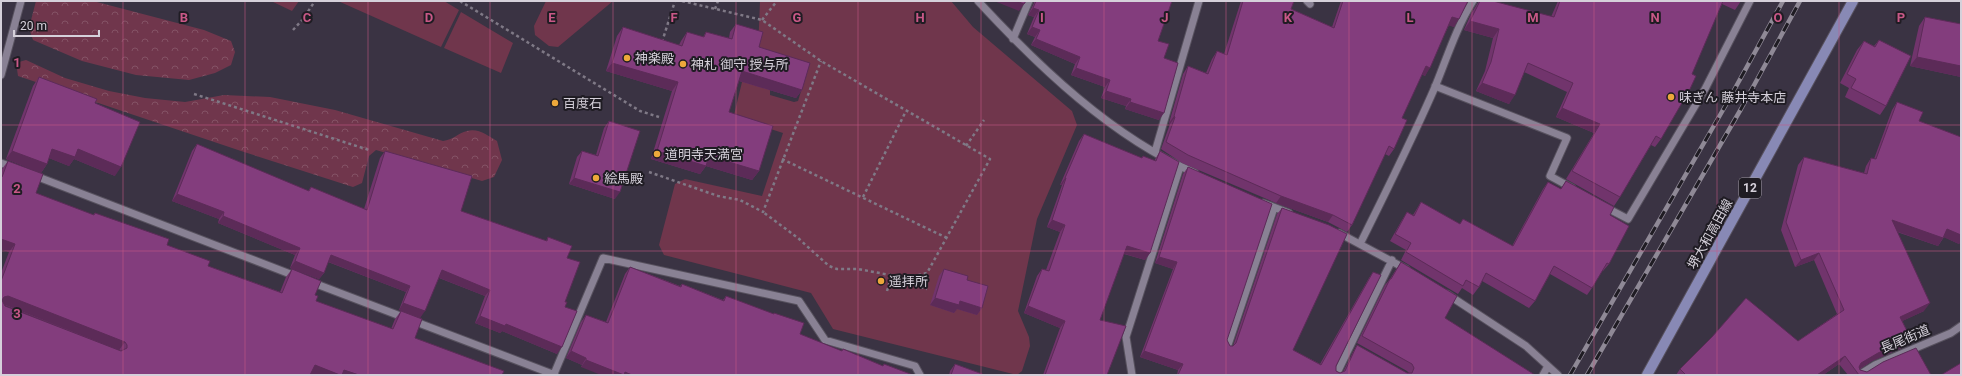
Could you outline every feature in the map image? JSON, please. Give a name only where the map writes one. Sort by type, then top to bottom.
[{"type":"main road","name":"堺大和高田線","points":[[1647,375],[1853,1]]},
{"type":"street","points":[[1,75],[21,1]]},
{"type":"street","points":[[978,1],[1013,39],[1104,120],[1180,167],[1201,176]]},
{"type":"street","points":[[1013,39],[1029,1]]},
{"type":"street","points":[[1155,152],[1199,1]]},
{"type":"street","points":[[1360,244],[1408,146],[1435,86],[1461,19],[1473,1]]},
{"type":"street","points":[[1596,201],[1628,219],[1705,88],[1750,1]]},
{"type":"street","points":[[1435,86],[1567,138],[1550,176],[1576,190]]},
{"type":"street","points":[[1,163],[554,375],[603,258],[799,301],[825,340],[916,366],[920,375]]},
{"type":"street","points":[[1132,375],[1126,336],[1180,167]]},
{"type":"street","points":[[1253,198],[1274,208],[1297,216]]},
{"type":"street","points":[[1227,348],[1274,208]]},
{"type":"street","points":[[1333,230],[1392,260],[1411,272]]},
{"type":"street","points":[[1336,375],[1354,347],[1392,260]]},
{"type":"street","points":[[1437,288],[1470,307],[1526,346],[1558,375]]},
{"type":"street","name":"長尾街道","points":[[1859,375],[1875,365],[1951,333],[1961,326]]},
{"type":"street","points":[[1543,375],[1548,366]]},
{"type":"path","points":[[292,30],[303,19],[315,1]]},
{"type":"path","points":[[460,1],[640,111],[660,118]]},
{"type":"path","points":[[662,45],[675,1]]},
{"type":"path","points":[[649,172],[718,196],[740,200],[763,212],[798,238],[829,266],[906,278],[927,273],[990,159],[820,61],[762,20],[682,1]]},
{"type":"path","points":[[715,9],[718,1]]},
{"type":"path","points":[[762,20],[777,1]]},
{"type":"path","points":[[763,212],[820,61]]},
{"type":"path","points":[[194,94],[369,150]]},
{"type":"path","points":[[863,197],[906,111]]},
{"type":"path","points":[[966,146],[984,120]]},
{"type":"path","points":[[782,159],[947,238]]},
{"type":"path","points":[[887,291],[892,275]]},
{"type":"path","points":[[909,284],[927,288]]},
{"type":"green space","points":[[36,1],[93,1],[204,30],[231,41],[235,52],[231,65],[215,73],[189,80],[136,75],[82,61],[33,40],[29,28]]},
{"type":"green space","points":[[271,1],[299,1],[292,11]]},
{"type":"green space","points":[[338,1],[444,1],[459,10],[441,47]]},
{"type":"green space","points":[[546,1],[613,1],[558,47],[549,46],[535,35],[534,26]]},
{"type":"green space","points":[[760,1],[951,1],[973,27],[1072,111],[1077,125],[1037,219],[1018,311],[1029,337],[1030,346],[1022,371],[1017,375],[833,329],[811,293],[664,255],[659,245],[675,184],[685,179],[762,196],[783,133],[737,118],[734,115],[742,82],[747,80],[770,87],[770,95],[794,102],[798,101],[807,72],[758,51]]},
{"type":"green space","points":[[461,12],[513,43],[501,73],[444,48]]},
{"type":"green space","points":[[26,60],[65,78],[109,91],[145,98],[185,102],[224,95],[270,97],[335,110],[443,141],[471,130],[483,133],[497,141],[502,160],[494,177],[482,181],[376,150],[369,156],[362,183],[353,187],[18,76],[17,69],[19,62]]},
{"type":"building","points":[[1016,1],[1026,1],[1024,4]]},
{"type":"building","points":[[1036,1],[1172,1],[1158,41],[1169,44],[1164,58],[1178,63],[1164,113],[1130,102],[1131,99],[1106,91],[1110,80],[1076,68],[1080,57],[1036,39],[1040,30],[1032,27],[1039,10],[1033,8]]},
{"type":"building","points":[[1243,1],[1294,1],[1291,9],[1334,28],[1343,1],[1468,1],[1459,19],[1452,17],[1430,68],[1426,66],[1402,118],[1407,120],[1394,149],[1389,146],[1352,225],[1333,215],[1281,196],[1188,155],[1166,142],[1175,117],[1174,116],[1188,66],[1208,74],[1217,51],[1227,55]]},
{"type":"building","points":[[1480,1],[1493,1],[1554,17],[1560,1],[1723,1],[1692,74],[1696,76],[1690,89],[1661,139],[1656,136],[1620,197],[1572,171],[1600,124],[1562,108],[1573,83],[1528,63],[1515,95],[1482,83],[1491,62],[1499,29],[1470,21]]},
{"type":"building","points":[[1925,17],[1961,24],[1961,66],[1917,57]]},
{"type":"building","points":[[736,24],[763,32],[759,47],[810,63],[802,90],[742,71],[729,112],[773,126],[759,171],[709,156],[706,166],[657,151],[678,82],[612,63],[623,27],[682,46],[687,32],[704,37],[706,32],[732,39]]},
{"type":"building","points":[[1879,40],[1911,56],[1886,106],[1851,88],[1856,79],[1847,74],[1864,41],[1875,47]]},
{"type":"building","points":[[39,77],[97,99],[95,103],[140,122],[121,167],[78,149],[75,157],[52,149],[47,164],[12,151]]},
{"type":"building","points":[[1897,102],[1923,112],[1919,121],[1961,137],[1961,235],[1947,229],[1943,238],[1892,220],[1930,303],[1900,317],[1911,339],[1878,353],[1861,363],[1859,367],[1860,370],[1867,372],[1883,362],[1916,348],[1931,375],[1859,375],[1845,356],[1817,375],[1686,375],[1680,369],[1712,337],[1746,298],[1798,341],[1844,310],[1819,253],[1801,260],[1786,222],[1804,157],[1867,174],[1871,158],[1876,159]]},
{"type":"building","points":[[609,121],[640,131],[620,192],[574,178],[582,151],[598,156]]},
{"type":"building","points":[[1084,134],[1142,158],[1143,156],[1156,161],[1160,151],[1179,162],[1150,253],[1127,246],[1100,320],[1126,326],[1107,375],[1045,375],[1065,321],[1028,306],[1042,269],[1049,271],[1065,225],[1052,220],[1065,178]]},
{"type":"building","points":[[197,144],[309,191],[311,187],[367,210],[385,151],[472,176],[461,211],[547,241],[548,237],[572,246],[567,258],[580,262],[565,302],[567,302],[565,307],[577,311],[562,347],[506,324],[505,326],[480,316],[490,290],[442,270],[425,311],[403,303],[410,286],[331,255],[324,273],[295,261],[300,248],[223,216],[224,212],[177,194]]},
{"type":"building","points":[[8,161],[43,174],[36,193],[94,215],[95,213],[169,239],[167,245],[210,261],[208,266],[282,293],[292,269],[321,281],[315,295],[318,296],[316,301],[393,329],[401,311],[422,319],[415,338],[504,371],[502,375],[359,375],[344,370],[342,375],[340,375],[315,365],[310,375],[1,375],[1,281],[15,244],[1,239],[2,177]],"holes":[[[8,296],[125,342],[127,348],[121,351],[5,306],[2,300],[4,297]]]},
{"type":"building","points":[[1188,167],[1272,204],[1227,340],[1230,346],[1233,346],[1236,343],[1282,208],[1329,225],[1347,234],[1293,350],[1321,365],[1373,272],[1381,275],[1336,366],[1336,371],[1340,373],[1345,371],[1357,345],[1407,373],[1412,373],[1414,368],[1412,364],[1362,336],[1390,279],[1401,262],[1457,296],[1445,318],[1535,375],[1178,375],[1183,364],[1144,351],[1177,262],[1159,257]]},
{"type":"building","points":[[1566,181],[1614,207],[1610,215],[1629,226],[1609,264],[1607,263],[1592,288],[1554,266],[1535,301],[1486,273],[1479,287],[1466,280],[1463,286],[1406,252],[1411,243],[1395,234],[1407,212],[1414,216],[1421,202],[1460,224],[1463,219],[1513,246],[1548,182],[1561,189]]},
{"type":"building","points":[[630,267],[681,287],[682,284],[724,301],[726,296],[774,314],[804,323],[800,334],[842,351],[843,349],[883,366],[884,364],[913,375],[632,375],[625,372],[624,375],[586,360],[586,358],[571,351],[586,315],[608,323]]},
{"type":"building","points":[[944,269],[968,276],[967,280],[988,286],[982,308],[960,301],[959,305],[935,298]]},
{"type":"building","points":[[1961,363],[1961,375],[1941,375]]},
{"type":"building","points":[[955,364],[985,375],[951,375]]},
{"type":"railway","points":[[1570,375],[1727,103],[1783,1]]},
{"type":"railway","points":[[1587,375],[1741,109],[1800,1]]},
{"type":"place","name":"神楽殿","points":[[627,58]]},
{"type":"place","name":"神札 御守 授与所","points":[[683,64]]},
{"type":"place","name":"味ぎん 藤井寺本店","points":[[1671,97]]},
{"type":"place","name":"百度石","points":[[555,103]]},
{"type":"place","name":"道明寺天満宮","points":[[657,154]]},
{"type":"place","name":"絵馬殿","points":[[596,178]]},
{"type":"place","name":"遥拝所","points":[[881,281]]}]
